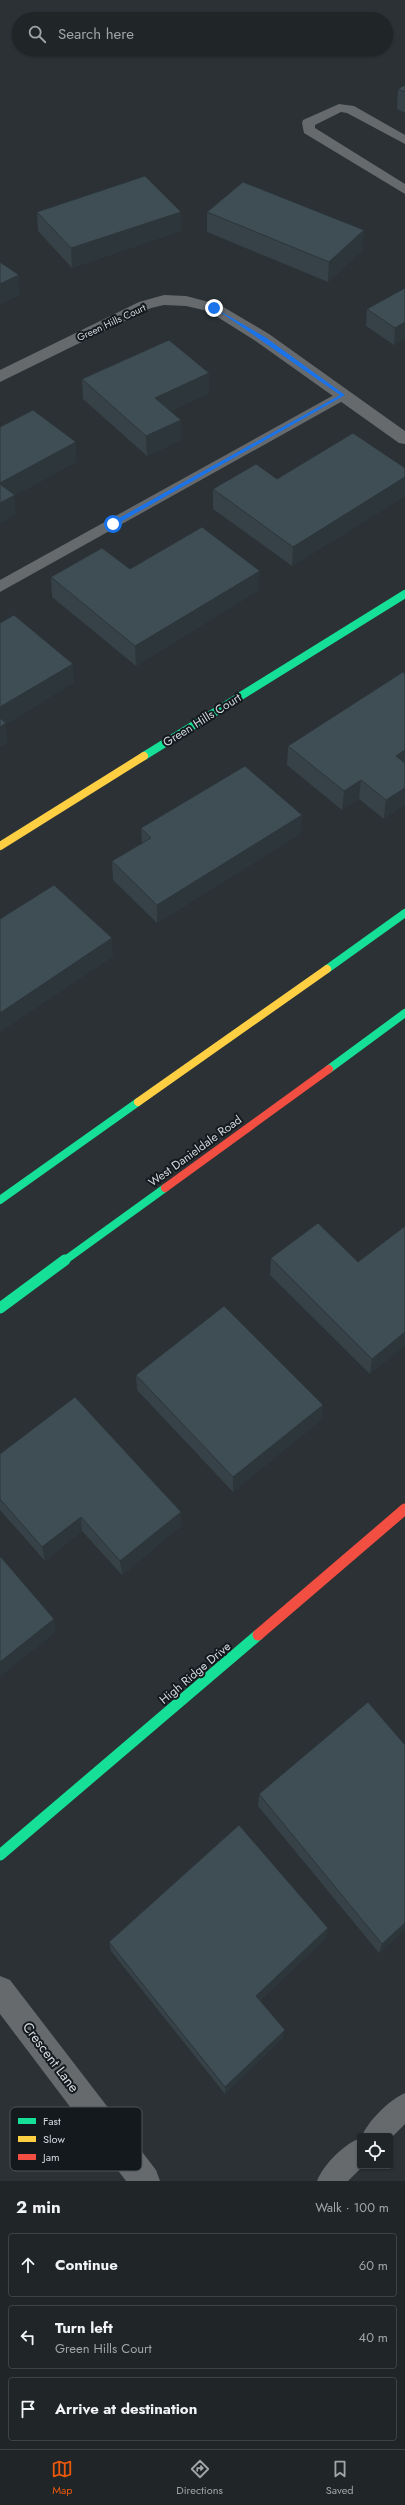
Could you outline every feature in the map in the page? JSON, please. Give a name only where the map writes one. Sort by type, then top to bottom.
[{"type":"main road","name":"Green Hills Court","points":[[0,846],[405,594]]},
{"type":"main road","points":[[0,1200],[405,913]]},
{"type":"main road","name":"West Danieldale Road","points":[[0,1308],[405,1013]]},
{"type":"main road","name":"High Ridge Drive","points":[[0,1855],[405,1509]]},
{"type":"street","name":"Green Hills Court","points":[[0,377],[145,305],[164,300],[186,301],[214,308],[263,338],[405,439]]},
{"type":"street","name":"Crescent Lane","points":[[0,1990],[89,2107]]},
{"type":"street","name":"Crescent Lane","points":[[137,2171],[145,2181]]},
{"type":"lane","points":[[405,140],[350,108],[339,108],[308,123],[309,130],[405,190]]},
{"type":"lane","points":[[0,587],[343,395]]},
{"type":"lane","points":[[378,2133],[405,2106]]},
{"type":"lane","points":[[330,2181],[357,2154]]},
{"type":"building","points":[[405,85],[405,92],[398,89]]},
{"type":"building","points":[[145,176],[181,212],[71,248],[37,212]]},
{"type":"building","points":[[243,182],[364,230],[329,262],[207,212]]},
{"type":"building","points":[[0,262],[19,275],[0,284]]},
{"type":"building","points":[[405,288],[405,322],[395,328],[367,309]]},
{"type":"building","points":[[169,340],[209,373],[155,398],[181,420],[146,436],[82,379]]},
{"type":"building","points":[[33,410],[76,442],[0,483],[0,427]]},
{"type":"building","points":[[353,433],[405,468],[405,477],[293,547],[213,489],[256,464],[277,479]]},
{"type":"building","points":[[0,484],[15,495],[0,503]]},
{"type":"building","points":[[202,527],[260,571],[135,646],[51,577],[102,548],[130,569]]},
{"type":"building","points":[[14,615],[73,664],[0,707],[0,623]]},
{"type":"building","points":[[403,672],[405,674],[405,750],[396,756],[405,763],[405,788],[386,800],[361,780],[344,791],[288,746]]},
{"type":"building","points":[[0,718],[6,723],[0,727]]},
{"type":"building","points":[[245,766],[302,815],[157,905],[112,861],[151,838],[141,828]]},
{"type":"building","points":[[54,885],[112,938],[0,1013],[0,919]]},
{"type":"building","points":[[318,1223],[358,1262],[405,1226],[405,1332],[372,1359],[271,1258]]},
{"type":"building","points":[[224,1306],[323,1405],[233,1477],[136,1375]]},
{"type":"building","points":[[75,1397],[181,1512],[120,1561],[81,1517],[42,1547],[0,1499],[0,1454]]},
{"type":"building","points":[[0,1556],[54,1619],[0,1662]]},
{"type":"building","points":[[368,1702],[405,1745],[405,1923],[382,1944],[259,1794]]},
{"type":"building","points":[[239,1825],[328,1928],[256,1996],[285,2030],[225,2087],[109,1942]]},
{"type":"traffic: fast","points":[[144,756],[405,594]]},
{"type":"traffic: fast","points":[[327,969],[405,913]]},
{"type":"traffic: fast","points":[[329,1069],[405,1013]]},
{"type":"traffic: fast","points":[[0,1200],[138,1102]]},
{"type":"traffic: fast","points":[[0,1308],[165,1188]]},
{"type":"traffic: fast","points":[[0,1855],[258,1635]]},
{"type":"traffic: slow","points":[[0,846],[144,756]]},
{"type":"traffic: slow","points":[[138,1102],[327,969]]},
{"type":"traffic: jam","points":[[165,1188],[329,1069]]},
{"type":"traffic: jam","points":[[258,1635],[405,1509]]},
{"type":"route","points":[[113,524],[343,395],[263,338],[214,308]]}]
